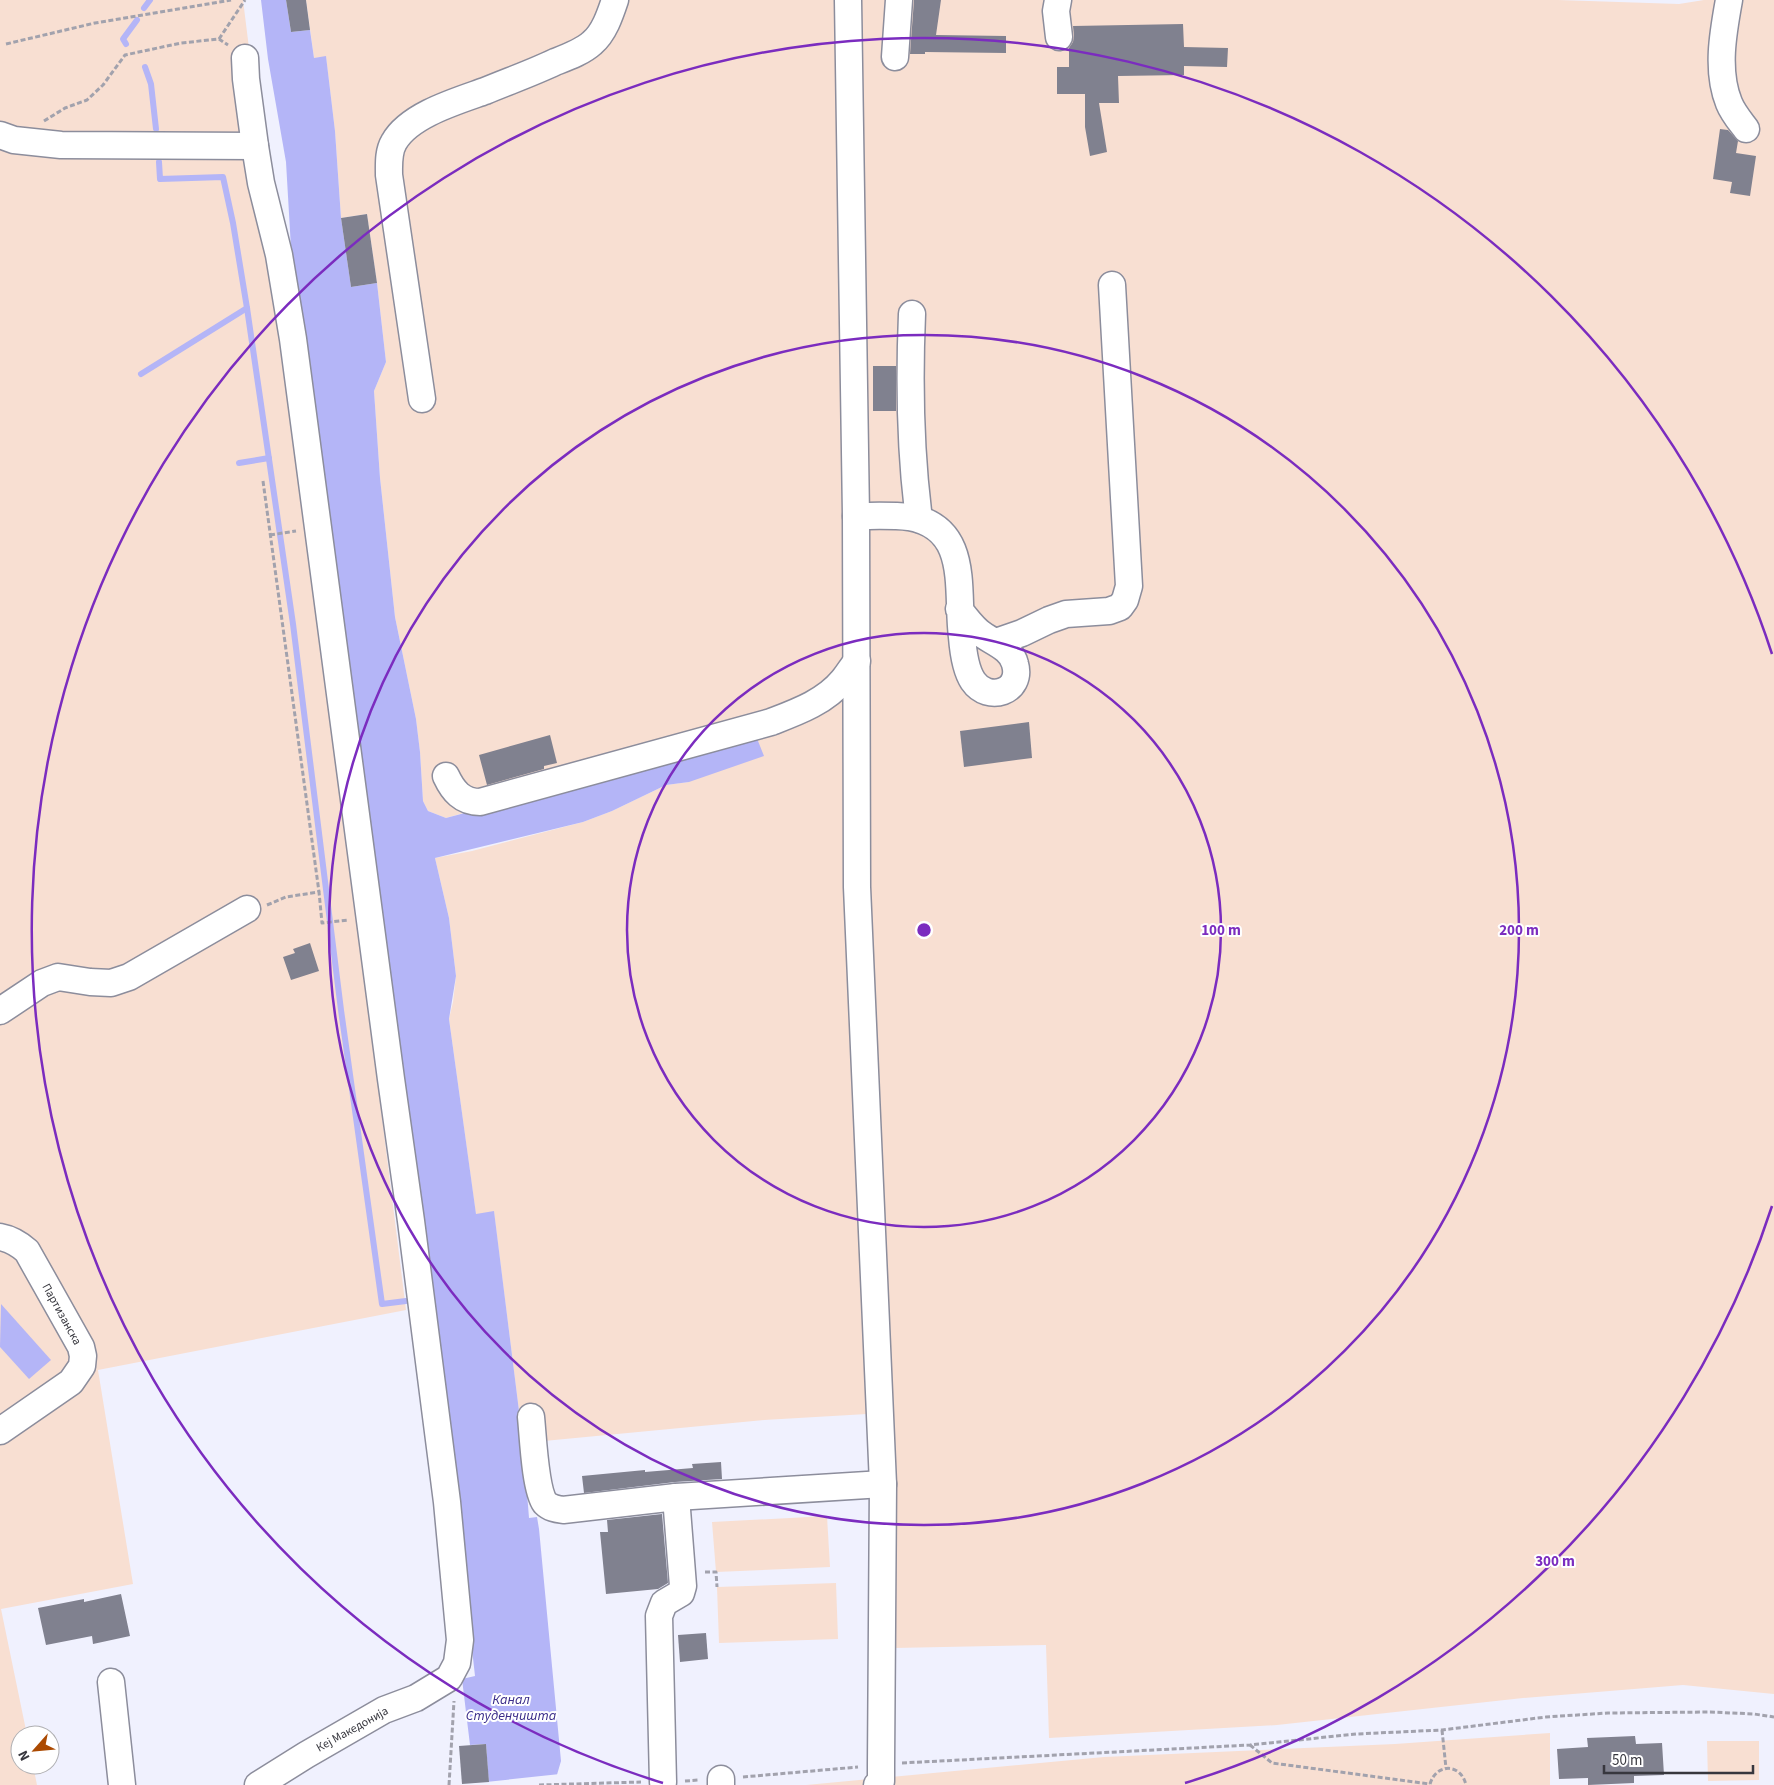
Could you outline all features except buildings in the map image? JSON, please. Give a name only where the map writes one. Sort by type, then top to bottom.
[{"type":"street","points":[[422,399],[389,175],[389,154],[394,142],[404,129],[419,118],[538,70],[583,49],[600,35],[615,0]]},
{"type":"street","points":[[848,0],[856,516],[858,887],[883,1484],[879,1775]]},
{"type":"street","points":[[895,57],[900,0]]},
{"type":"street","points":[[1058,0],[1056,11],[1058,37]]},
{"type":"street","points":[[1729,0],[1723,37],[1723,88],[1730,106],[1746,129]]},
{"type":"street","points":[[245,58],[246,79],[261,183],[279,256],[293,339],[414,1240],[447,1502],[460,1640],[452,1690]]},
{"type":"street","points":[[0,135],[14,140],[60,145],[255,146]]},
{"type":"street","points":[[996,642],[1066,614],[1109,611],[1120,607],[1125,600],[1129,586],[1112,285]]},
{"type":"street","points":[[912,314],[911,418],[919,519]]},
{"type":"street","points":[[856,516],[919,519],[946,535],[955,553],[958,572],[959,609],[963,648],[971,679],[978,688],[985,692],[994,694],[1004,691],[1012,686],[1017,676],[1015,664],[1010,654],[969,623],[959,609]]},
{"type":"street","points":[[446,776],[458,794],[465,799],[480,802],[771,722],[818,701],[833,691],[844,680],[857,660]]},
{"type":"street","points":[[0,1011],[58,976],[90,982],[111,983],[129,977],[247,909]]},
{"type":"street","name":"Партизанска","points":[[0,1237],[9,1238],[19,1243],[27,1251],[73,1330],[83,1356],[82,1366],[71,1382],[0,1431]]},
{"type":"street","points":[[531,1417],[539,1485],[543,1498],[550,1507],[563,1510],[676,1497],[883,1484]]},
{"type":"street","points":[[663,1782],[659,1616],[664,1603],[681,1593],[684,1586],[676,1497]]},
{"type":"street","points":[[110,1682],[122,1785]]},
{"type":"street","name":"Кеј Македонија","points":[[258,1785],[384,1710],[416,1698],[452,1690]]},
{"type":"path","points":[[6,44],[95,22],[231,0]]},
{"type":"path","points":[[219,39],[245,0]]},
{"type":"path","points":[[43,121],[65,108],[87,100],[103,84],[125,55],[182,43],[219,39],[245,58]]},
{"type":"path","points":[[263,481],[322,923],[340,921]]},
{"type":"path","points":[[270,535],[289,532]]},
{"type":"path","points":[[247,909],[263,906],[286,897],[319,892]]},
{"type":"path","points":[[449,1785],[452,1690]]},
{"type":"path","points":[[539,1785],[721,1782],[879,1775],[1356,1734],[1442,1730],[1546,1717],[1608,1713],[1710,1712],[1774,1717]]},
{"type":"path","points":[[1442,1730],[1446,1768]]},
{"type":"path","points":[[1250,1744],[1272,1763],[1430,1784],[1436,1773],[1446,1768],[1461,1774],[1466,1785]]},
{"type":"shaded area","points":[[0,0],[243,0],[406,1310],[98,1370],[133,1584],[1,1609],[25,1725],[10,1725],[10,1775],[35,1775],[37,1785],[0,1785]]},
{"type":"shaded area","points":[[306,0],[838,0],[849,690],[867,1414],[764,1420],[523,1443],[494,1212],[476,1215],[449,1019],[456,976],[449,918],[435,858],[472,851],[583,822],[612,811],[666,785],[689,782],[587,778],[446,818],[428,811],[423,801],[416,719],[395,617],[380,478],[374,391],[386,362],[367,214],[341,218],[335,131],[326,57],[314,58]]},
{"type":"shaded area","points":[[856,0],[1558,0],[1679,4],[1704,0],[1774,0],[1774,1694],[1683,1685],[1523,1698],[1277,1725],[1049,1738],[1046,1645],[894,1648],[867,895]]},
{"type":"shaded area","points":[[827,1516],[830,1567],[716,1572],[712,1522]]},
{"type":"shaded area","points":[[836,1583],[838,1639],[719,1643],[717,1587]]},
{"type":"shaded area","points":[[1550,1733],[1550,1785],[806,1785],[1104,1757],[1395,1744]]},
{"type":"shaded area","points":[[1707,1741],[1759,1741],[1759,1780],[1708,1781]]},
{"type":"water","name":"Канал Студенчишта","points":[[261,0],[286,0],[291,32],[310,30],[314,58],[326,56],[335,131],[341,218],[351,287],[377,283],[386,362],[374,391],[380,478],[395,617],[416,719],[423,801],[428,811],[446,818],[754,731],[764,756],[689,782],[666,785],[612,811],[583,822],[435,858],[449,918],[456,976],[449,1019],[476,1214],[494,1211],[523,1443],[529,1518],[537,1517],[539,1529],[561,1761],[554,1785],[489,1785],[486,1744],[470,1745],[462,1679],[475,1676],[456,1505],[291,248],[286,162],[268,59]]},
{"type":"water","points":[[1,1304],[51,1360],[29,1379],[0,1347]]},
{"type":"pier","points":[[560,1774],[557,1785],[486,1785],[486,1782]]},
{"type":"waterway","points":[[144,8],[150,0]]},
{"type":"waterway","points":[[126,44],[123,39],[137,20]]},
{"type":"waterway","points":[[145,67],[151,84],[156,129]]},
{"type":"waterway","points":[[159,162],[160,179],[223,177],[233,223],[293,624],[341,1010],[382,1304],[406,1301]]},
{"type":"waterway","points":[[141,374],[247,308]]},
{"type":"waterway","points":[[239,463],[269,458]]}]
